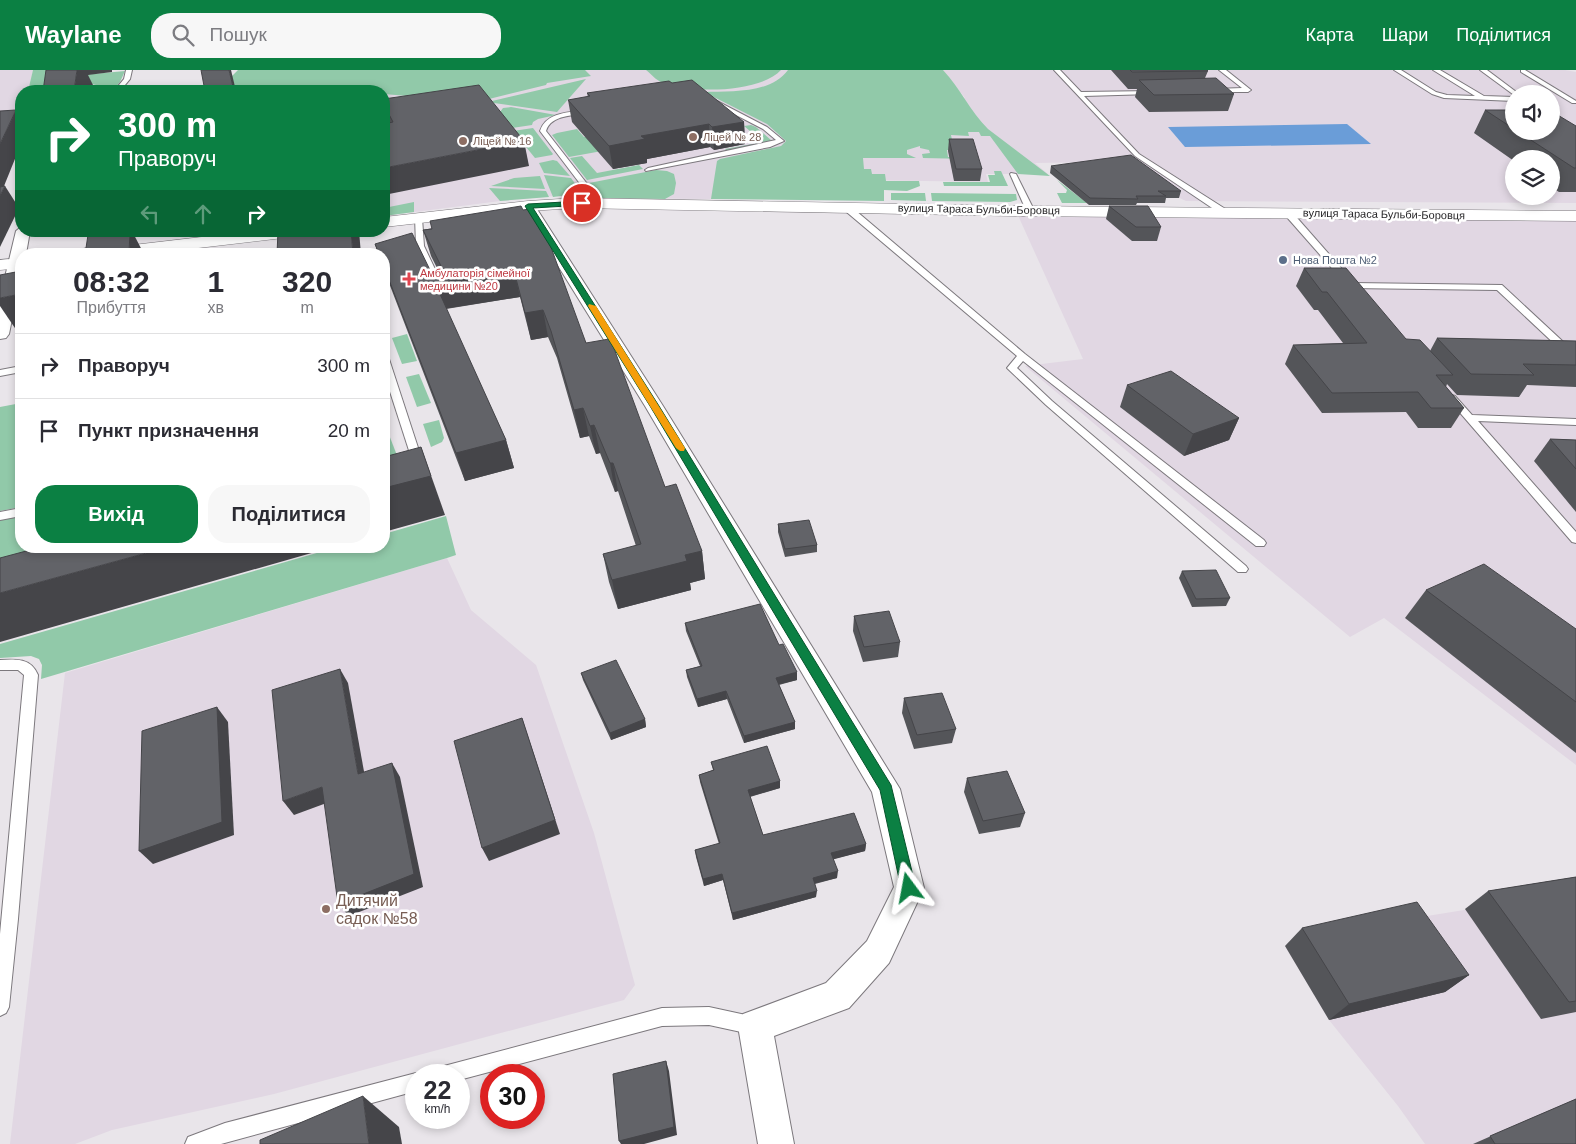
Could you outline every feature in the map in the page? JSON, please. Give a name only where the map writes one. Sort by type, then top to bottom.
[{"type":"street","name":"вулиця Тараса Бульби-Боровця","points":[[390,221],[528,206],[582,203],[1576,216]]},
{"type":"street","points":[[528,206],[654,406],[886,789],[909,888],[878,952],[837,996],[755,1026],[776,1144]]},
{"type":"street","points":[[118,248],[230,237]]},
{"type":"street","points":[[0,334],[12,264]]},
{"type":"lane","points":[[122,85],[127,78],[129,70]]},
{"type":"lane","points":[[1057,70],[1137,155],[1224,212]]},
{"type":"lane","points":[[1208,91],[1248,90],[1222,70]]},
{"type":"lane","points":[[1397,70],[1446,97],[1505,99]]},
{"type":"lane","points":[[1436,70],[1483,98]]},
{"type":"lane","points":[[1483,70],[1505,86]]},
{"type":"lane","points":[[1523,70],[1575,102]]},
{"type":"lane","points":[[1080,94],[1159,92]]},
{"type":"lane","points":[[648,170],[770,146],[780,141],[765,128],[708,99]]},
{"type":"lane","points":[[1560,100],[1575,102]]},
{"type":"lane","points":[[582,203],[586,190],[584,185],[543,131],[543,127],[548,122],[562,116],[599,110]]},
{"type":"lane","points":[[1013,174],[1030,210]]},
{"type":"lane","points":[[846,207],[1022,356],[1260,543]]},
{"type":"lane","points":[[1288,213],[1365,300]]},
{"type":"lane","points":[[418,218],[420,246],[444,297]]},
{"type":"lane","points":[[1353,286],[1499,286],[1567,350],[1557,350]]},
{"type":"lane","points":[[1022,356],[1012,368],[1049,403],[1242,569]]},
{"type":"lane","points":[[0,373],[15,370]]},
{"type":"lane","points":[[390,377],[419,464],[418,469],[408,474]]},
{"type":"lane","points":[[1445,390],[1576,539]]},
{"type":"lane","points":[[1470,418],[1576,422]]},
{"type":"lane","points":[[0,516],[15,513]]},
{"type":"lane","points":[[0,665],[25,666],[30,670],[31,675],[11,910],[0,1007]]},
{"type":"lane","points":[[470,1068],[662,1017],[709,1016],[755,1026]]},
{"type":"lane","points":[[194,1144],[225,1139],[405,1085]]},
{"type":"shaded area","points":[[0,70],[33,70],[29,85],[15,85],[15,112],[0,114]]},
{"type":"shaded area","points":[[314,70],[808,70],[965,98],[943,70],[1565,70],[1576,72],[1576,203],[1560,203],[1560,150],[1505,150],[1505,203],[1186,201],[1104,162],[1035,163],[1048,174],[986,174],[988,182],[862,180],[711,199],[595,198],[577,194],[500,201],[390,215],[390,85],[259,85]]},
{"type":"shaded area","points":[[1016,211],[1576,216],[1576,765],[1384,618],[1350,637],[1025,366],[1083,359]]},
{"type":"shaded area","name":"Дитячий садок №58","points":[[447,558],[471,610],[536,665],[594,833],[635,985],[624,1000],[274,1094],[112,1130],[75,1144],[10,1144],[65,673]]},
{"type":"shaded area","points":[[1576,892],[1576,1144],[1425,1144],[1398,1106],[1329,1020],[1285,946],[1396,921]]},
{"type":"green space","points":[[33,70],[49,70],[46,85],[29,85]]},
{"type":"green space","points":[[238,70],[585,70],[591,76],[547,83],[546,85],[477,102],[390,95],[390,85],[231,85],[228,80]]},
{"type":"green space","points":[[646,70],[781,70],[771,78],[757,83],[741,87],[706,90],[674,86],[661,82]]},
{"type":"green space","points":[[788,70],[943,70],[988,129],[1050,176],[1018,174],[990,136],[981,136],[979,132],[968,132],[969,136],[951,135],[954,150],[947,150],[948,157],[974,157],[969,159],[923,158],[922,154],[930,153],[929,150],[920,148],[920,146],[907,150],[907,154],[916,158],[863,158],[864,169],[871,169],[872,174],[885,174],[886,181],[919,181],[920,186],[907,191],[884,190],[884,201],[711,199],[717,161],[781,146],[786,141],[767,124],[704,92],[738,91],[761,87],[781,78]]},
{"type":"green space","points":[[125,71],[117,85],[96,85],[60,77]]},
{"type":"green space","points":[[586,79],[557,112],[494,103],[492,101]]},
{"type":"green space","points":[[511,107],[556,115],[538,119],[532,125],[512,128],[500,112],[503,108]]},
{"type":"green space","points":[[751,125],[771,140],[770,142],[727,151],[725,149],[763,142],[744,126]]},
{"type":"green space","points":[[533,128],[552,155],[535,158],[513,131]]},
{"type":"green space","points":[[577,129],[584,137],[603,134],[602,151],[569,157],[552,135]]},
{"type":"green space","points":[[582,156],[597,173],[639,165],[643,169],[587,180],[570,158]]},
{"type":"green space","points":[[557,161],[570,176],[544,173],[539,163]]},
{"type":"green space","points":[[656,170],[674,174],[676,183],[674,194],[665,199],[595,198],[591,195],[592,188],[589,183]]},
{"type":"green space","points":[[994,171],[1001,171],[1008,186],[944,186],[943,182],[990,182],[988,175],[995,175]]},
{"type":"green space","points":[[544,175],[571,178],[579,189],[577,194],[553,197]]},
{"type":"green space","points":[[540,176],[545,189],[491,186],[514,178]]},
{"type":"green space","points":[[1057,180],[1087,203],[1062,203],[1057,193],[1066,193],[1067,190]]},
{"type":"green space","points":[[489,188],[546,191],[549,197],[500,201]]},
{"type":"green space","points":[[891,193],[925,193],[926,201],[891,200]]},
{"type":"green space","points":[[931,193],[1016,194],[1017,200],[1010,202],[932,201]]},
{"type":"green space","points":[[414,202],[414,212],[390,215],[390,207]]},
{"type":"green space","points":[[407,334],[417,361],[402,364],[392,338]]},
{"type":"green space","points":[[419,374],[431,403],[417,407],[406,377]]},
{"type":"green space","points":[[15,404],[15,508],[0,511],[0,407]]},
{"type":"green space","points":[[439,420],[444,438],[442,442],[431,447],[423,424]]},
{"type":"green space","points":[[390,437],[398,458],[390,467]]},
{"type":"green space","points":[[446,516],[456,555],[41,679],[42,665],[39,659],[31,656],[0,658],[0,644],[317,553],[390,553],[390,532]]},
{"type":"green space","points":[[15,517],[15,553],[97,553],[0,579],[0,520]]},
{"type":"water","points":[[1347,124],[1371,144],[1185,147],[1168,127]]},
{"type":"building","points":[[46,70],[77,70],[75,85],[44,85]]},
{"type":"building","points":[[201,70],[229,70],[233,85],[204,85]]},
{"type":"building","points":[[1130,70],[1207,70],[1208,71],[1132,72]]},
{"type":"building","points":[[1216,78],[1234,94],[1154,95],[1139,80]]},
{"type":"building","points":[[692,80],[744,122],[712,127],[709,124],[641,136],[645,139],[609,146],[568,100],[590,96],[587,93],[669,81],[672,83]]},
{"type":"building","points":[[479,85],[524,141],[390,167],[390,123],[393,122],[390,116],[390,98]]},
{"type":"building","points":[[15,110],[0,144],[0,111]]},
{"type":"building","points":[[1485,110],[1505,110],[1505,123]]},
{"type":"building","points":[[1560,116],[1576,126],[1576,168],[1560,159],[1560,150],[1546,150],[1531,140],[1560,140]]},
{"type":"building","points":[[949,139],[973,139],[982,169],[956,169]]},
{"type":"building","points":[[1131,155],[1181,191],[1158,191],[1166,196],[1136,196],[1138,199],[1090,198],[1051,166],[1065,164]]},
{"type":"building","points":[[5,186],[0,196],[0,187]]},
{"type":"building","points":[[521,206],[523,210],[530,209],[532,215],[534,214],[545,231],[586,343],[609,339],[612,343],[665,487],[676,484],[702,551],[685,555],[687,561],[612,580],[603,554],[641,544],[613,463],[610,463],[594,425],[590,426],[583,408],[574,410],[543,310],[525,313],[514,271],[435,283],[506,440],[456,453],[390,282],[390,248],[377,248],[375,244],[412,233],[431,272],[441,274],[443,270],[423,230],[432,229],[430,221]]},
{"type":"building","points":[[1109,206],[1148,206],[1161,227],[1136,227]]},
{"type":"building","points":[[88,237],[130,237],[129,248],[86,248]]},
{"type":"building","points":[[278,237],[352,237],[352,248],[277,248]]},
{"type":"building","points":[[1304,268],[1346,268],[1406,339],[1420,340],[1453,375],[1436,375],[1464,408],[1431,408],[1418,392],[1332,393],[1293,345],[1367,343],[1327,292],[1322,292]]},
{"type":"building","points":[[15,272],[15,295],[0,298],[0,275]]},
{"type":"building","points":[[1437,338],[1576,341],[1576,365],[1523,364],[1534,375],[1471,374]]},
{"type":"building","points":[[1171,371],[1239,418],[1193,434],[1127,385]]},
{"type":"building","points":[[1550,439],[1576,440],[1576,469]]},
{"type":"building","points":[[421,447],[431,476],[390,486],[390,455]]},
{"type":"building","points":[[809,520],[817,545],[785,549],[778,524]]},
{"type":"building","points":[[19,553],[146,553],[0,593],[0,558]]},
{"type":"building","points":[[1484,564],[1576,629],[1576,702],[1426,590]]},
{"type":"building","points":[[1216,570],[1230,598],[1196,599],[1182,571]]},
{"type":"building","points":[[760,604],[779,645],[783,644],[797,672],[776,678],[795,722],[744,736],[726,691],[697,699],[686,670],[702,666],[685,623]]},
{"type":"building","points":[[889,611],[900,642],[864,647],[854,616]]},
{"type":"building","points":[[616,660],[645,719],[610,733],[581,673]]},
{"type":"building","points":[[340,669],[358,774],[392,763],[414,874],[338,904],[322,787],[283,801],[272,690]]},
{"type":"building","points":[[942,693],[956,729],[917,735],[904,698]]},
{"type":"building","points":[[217,707],[222,822],[139,851],[142,731]]},
{"type":"building","points":[[522,718],[555,820],[482,848],[454,741]]},
{"type":"building","points":[[767,746],[780,781],[748,790],[763,835],[854,813],[866,844],[831,853],[838,871],[813,878],[817,891],[732,913],[722,874],[703,879],[695,850],[720,843],[699,775],[714,770],[711,762]]},
{"type":"building","points":[[1007,771],[1025,813],[983,821],[967,778]]},
{"type":"building","points":[[1576,877],[1576,1001],[1569,1002],[1488,891]]},
{"type":"building","points":[[1417,902],[1469,975],[1349,1004],[1302,928]]},
{"type":"building","points":[[666,1061],[674,1127],[619,1141],[613,1074]]},
{"type":"building","points":[[363,1096],[369,1144],[260,1144],[260,1140]]},
{"type":"building","points":[[1576,1099],[1576,1144],[1495,1144],[1490,1136]]},
{"type":"slow traffic","points":[[592,306],[680,448]]},
{"type":"place","name":"Ліцей № 28","points":[[693,137]]},
{"type":"place","name":"Ліцей № 16","points":[[463,141]]},
{"type":"place","name":"Нова Пошта №2","points":[[1283,260]]},
{"type":"place","name":"Амбулаторія сімейної медицини №20","points":[[409,279]]},
{"type":"place","name":"Дитячий садок №58","points":[[326,909]]},
{"type":"route","points":[[582,203],[528,206],[654,406],[821,678],[886,789],[909,888]]}]
